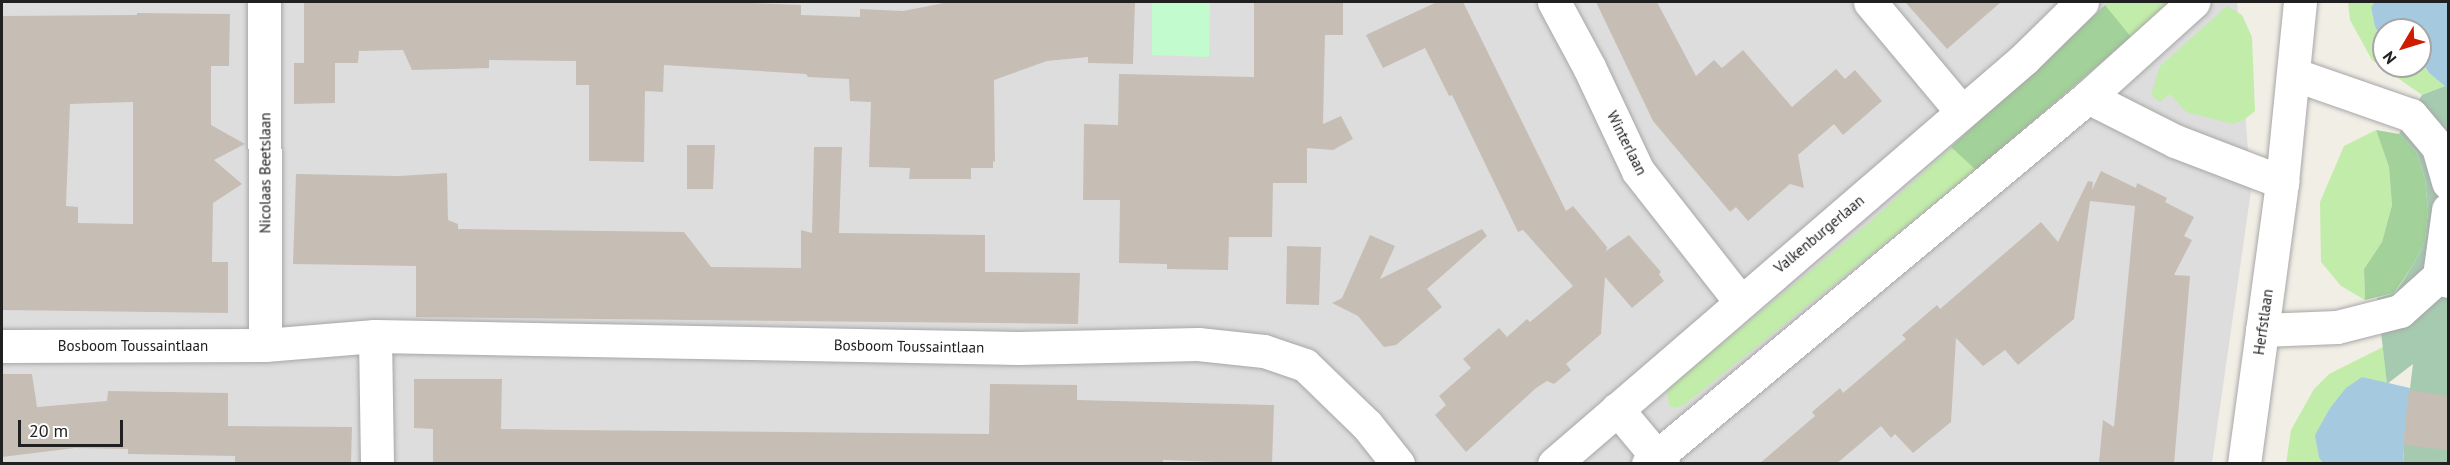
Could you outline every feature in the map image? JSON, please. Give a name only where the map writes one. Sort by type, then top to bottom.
[{"type":"street","name":"Nicolaas Beetslaan","points":[[264,2],[265,345]]},
{"type":"street","name":"Winterlaan","points":[[1554,2],[1589,67],[1638,171],[1740,301]]},
{"type":"street","points":[[1870,2],[1962,112]]},
{"type":"street","name":"Valkenburgerlaan","points":[[1554,464],[1740,301],[2025,58],[2082,2]]},
{"type":"street","points":[[1617,409],[1656,461],[2088,97],[2193,2]]},
{"type":"street","name":"Herfstlaan","points":[[2244,464],[2282,182],[2300,2]]},
{"type":"street","points":[[2293,74],[2411,115],[2438,147],[2448,183]]},
{"type":"street","points":[[2088,97],[2175,141],[2282,182]]},
{"type":"street","points":[[2262,330],[2337,327],[2400,311],[2444,279],[2448,210]]},
{"type":"street","name":"Bosboom Toussaintlaan","points":[[2,346],[265,345],[375,336],[1018,348],[1198,344],[1264,351],[1305,365],[1367,425],[1398,464]]},
{"type":"street","points":[[375,336],[377,464]]},
{"type":"shaded area","points":[[2,2],[2237,2],[2251,191],[2212,463],[2,463]]},
{"type":"green space","points":[[1152,2],[1210,2],[1209,57],[1152,55]]},
{"type":"green space","points":[[2108,2],[2170,2],[2131,37],[2105,5]]},
{"type":"green space","points":[[2348,2],[2375,2],[2371,7],[2373,18],[2372,60],[2350,20]]},
{"type":"green space","points":[[2105,5],[2131,37],[1976,170],[1951,147]]},
{"type":"green space","points":[[2227,6],[2242,15],[2252,37],[2255,111],[2244,120],[2233,124],[2186,112],[2170,94],[2160,102],[2151,95],[2160,66]]},
{"type":"green space","points":[[2432,75],[2446,87],[2422,95],[2398,78],[2432,78]]},
{"type":"green space","points":[[2448,85],[2448,463],[2404,463],[2403,446],[2413,364],[2387,384],[2377,298],[2395,293],[2425,241],[2428,210],[2425,179],[2416,152],[2399,134],[2422,95]]},
{"type":"green space","points":[[2376,130],[2389,167],[2392,205],[2382,242],[2364,269],[2365,300],[2341,286],[2321,262],[2320,202],[2344,146]]},
{"type":"green space","points":[[2376,130],[2399,134],[2416,152],[2425,179],[2428,210],[2425,241],[2413,265],[2394,293],[2365,300],[2364,269],[2382,242],[2392,205],[2389,167]]},
{"type":"green space","points":[[1951,147],[1976,170],[1684,405],[1676,408],[1669,406],[1667,389],[1871,221]]},
{"type":"green space","points":[[2383,347],[2387,384],[2362,377],[2330,408],[2316,435],[2319,458],[2323,463],[2286,464],[2291,430],[2314,389],[2329,374]]},
{"type":"water","points":[[2375,2],[2444,2],[2448,4],[2448,85],[2446,87],[2432,75],[2432,18],[2373,18],[2371,7]]},
{"type":"water","points":[[2362,377],[2410,388],[2403,446],[2404,463],[2323,463],[2319,458],[2315,435],[2330,408],[2346,388]]},
{"type":"building","points":[[722,2],[801,5],[801,15],[860,17],[860,9],[903,11],[949,2],[1135,2],[1133,64],[1088,63],[1088,57],[1047,61],[994,80],[995,162],[993,161],[993,168],[971,168],[971,179],[909,179],[910,168],[869,167],[871,102],[850,101],[849,79],[808,77],[806,74],[664,65],[663,92],[645,91],[644,162],[589,161],[589,85],[576,85],[576,61],[489,60],[489,68],[412,70],[403,50],[359,51],[358,63],[335,63],[335,103],[294,104],[294,63],[304,63],[304,3]]},
{"type":"building","points":[[1254,2],[1343,2],[1343,35],[1325,35],[1323,124],[1341,116],[1353,139],[1333,150],[1307,148],[1307,183],[1273,183],[1272,237],[1229,237],[1228,270],[1167,269],[1167,264],[1119,263],[1120,200],[1083,200],[1084,124],[1118,125],[1119,74],[1254,77]]},
{"type":"building","points":[[1437,2],[1463,2],[1566,211],[1573,206],[1607,247],[1606,251],[1629,235],[1661,272],[1659,274],[1664,281],[1632,308],[1605,277],[1601,334],[1566,364],[1571,370],[1554,384],[1547,381],[1536,388],[1466,452],[1435,415],[1446,405],[1439,396],[1471,368],[1463,359],[1499,328],[1507,337],[1527,319],[1530,322],[1573,286],[1523,230],[1518,232],[1452,95],[1449,96],[1425,48],[1383,68],[1366,35]]},
{"type":"building","points":[[1596,2],[1657,2],[1696,76],[1714,60],[1722,68],[1743,50],[1792,107],[1836,69],[1845,79],[1855,70],[1882,101],[1843,135],[1834,124],[1798,155],[1804,188],[1790,184],[1748,221],[1736,207],[1730,212],[1653,121]]},
{"type":"building","points":[[1905,2],[2001,2],[1947,49]]},
{"type":"building","points":[[137,13],[230,14],[229,66],[211,66],[211,125],[245,144],[214,160],[242,184],[213,203],[212,262],[228,262],[228,313],[2,310],[2,16],[137,15]],"holes":[[[133,102],[133,224],[78,223],[78,207],[66,206],[70,104]]]},
{"type":"building","points":[[687,145],[715,145],[713,189],[687,189]]},
{"type":"building","points":[[814,147],[842,147],[839,233],[985,235],[985,272],[1080,273],[1078,324],[416,317],[416,266],[293,264],[296,174],[399,176],[447,173],[448,220],[458,224],[458,229],[684,232],[711,267],[801,268],[801,230],[812,233]]},
{"type":"building","points":[[2101,171],[2136,188],[2137,183],[2167,198],[2165,202],[2194,217],[2184,236],[2192,240],[2174,275],[2190,276],[2174,464],[2099,462],[2103,420],[2114,427],[2135,206],[2090,201],[2074,319],[2018,365],[2005,350],[1983,366],[1956,338],[1951,422],[1913,453],[1895,434],[1891,438],[1881,426],[1836,464],[1759,464],[1815,416],[1812,412],[1840,388],[1843,393],[1906,339],[1902,335],[1937,305],[1940,309],[2041,222],[2058,242],[2088,181],[2093,182],[2092,190]]},
{"type":"building","points":[[1482,229],[1487,236],[1427,289],[1442,307],[1396,345],[1384,347],[1358,316],[1332,303],[1342,298],[1370,235],[1395,246],[1380,279]]},
{"type":"building","points":[[1287,246],[1321,247],[1319,305],[1286,304]]},
{"type":"building","points":[[2,374],[32,374],[37,407],[107,401],[108,391],[228,393],[228,426],[352,427],[351,464],[235,464],[235,456],[128,454],[128,449],[75,448],[2,457]]},
{"type":"building","points":[[414,379],[502,379],[501,429],[989,434],[990,384],[1077,385],[1077,400],[1274,405],[1272,464],[1163,460],[1163,464],[433,464],[433,429],[414,428]]},
{"type":"building","points":[[2409,390],[2448,396],[2448,450],[2403,445]]}]
